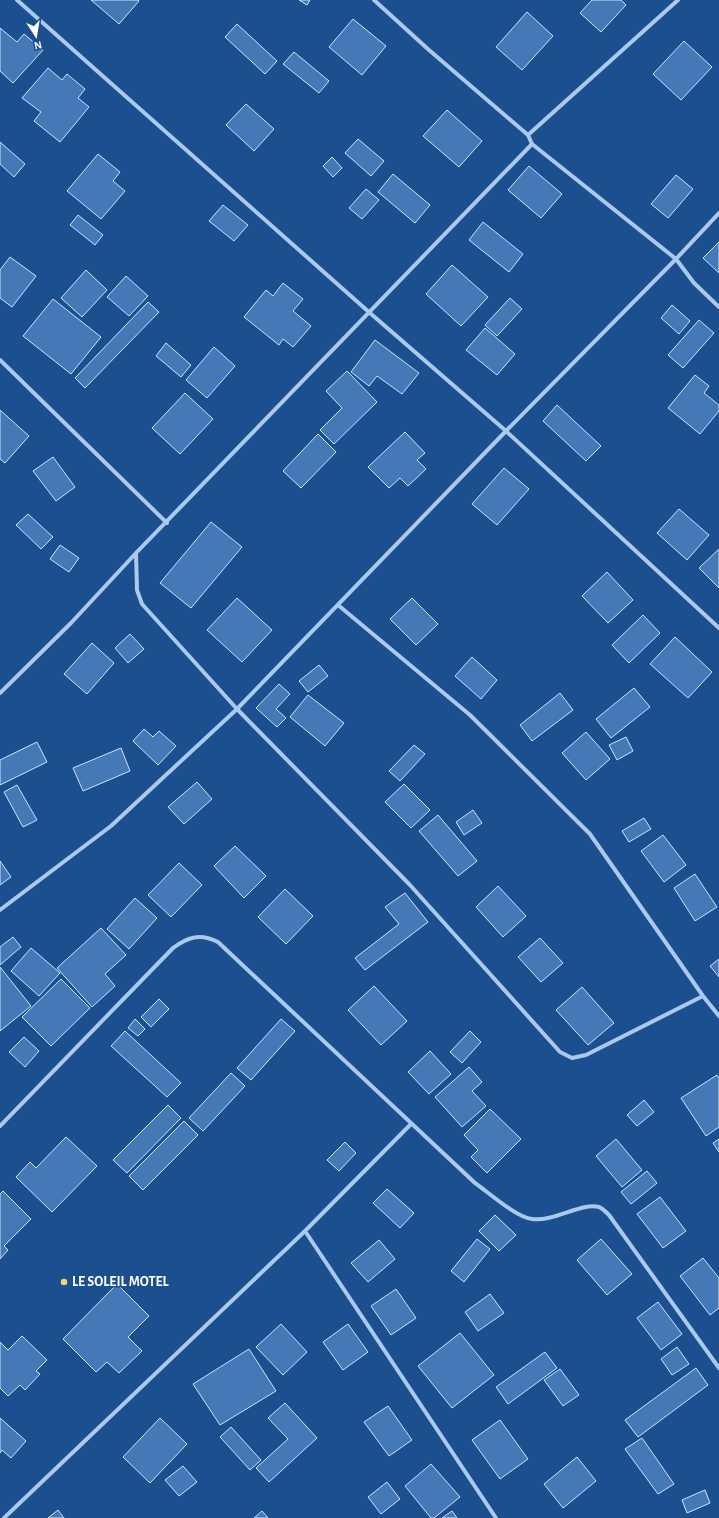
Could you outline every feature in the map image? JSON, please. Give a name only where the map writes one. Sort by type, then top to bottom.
[{"type":"street","points":[[17,0],[370,313],[506,431],[719,628]]},
{"type":"street","points":[[374,0],[429,50],[528,135],[532,144],[676,259],[694,283],[719,307]]},
{"type":"street","points":[[528,135],[678,0]]},
{"type":"street","points":[[0,693],[71,623],[136,553],[167,523],[532,144]]},
{"type":"street","points":[[0,910],[111,826],[237,708],[506,431],[676,259],[719,213]]},
{"type":"street","points":[[0,360],[167,523]]},
{"type":"street","points":[[136,553],[137,590],[142,604],[237,708],[410,884],[560,1052],[572,1058],[586,1055],[703,996]]},
{"type":"street","points":[[338,605],[470,715],[590,834],[703,996],[719,1016]]},
{"type":"street","points":[[0,1126],[173,948],[184,939],[208,937],[218,942],[475,1183],[520,1215],[530,1219],[542,1219],[584,1207],[599,1207],[609,1215],[719,1368]]},
{"type":"street","points":[[4,1518],[305,1231],[411,1124]]},
{"type":"street","points":[[305,1231],[496,1518]]},
{"type":"building","points":[[91,0],[138,0],[139,1],[119,24]]},
{"type":"building","points":[[299,0],[310,0],[307,5]]},
{"type":"building","points":[[592,0],[621,0],[626,5],[601,32],[580,13]]},
{"type":"building","points":[[527,12],[553,36],[522,70],[496,47]]},
{"type":"building","points":[[353,19],[386,46],[362,75],[329,47]]},
{"type":"building","points":[[237,24],[277,61],[265,74],[225,37]]},
{"type":"building","points":[[0,28],[17,42],[24,34],[43,50],[13,83],[0,71]]},
{"type":"building","points":[[684,41],[712,67],[681,100],[653,74]]},
{"type":"building","points":[[294,52],[329,81],[319,93],[283,64]]},
{"type":"building","points":[[48,68],[62,80],[67,74],[85,89],[78,98],[89,107],[60,142],[34,121],[41,112],[22,98]]},
{"type":"building","points":[[246,104],[274,129],[254,151],[226,125]]},
{"type":"building","points":[[447,110],[482,141],[459,167],[423,136]]},
{"type":"building","points":[[358,139],[384,161],[371,176],[345,153]]},
{"type":"building","points":[[0,142],[25,164],[14,177],[0,164]]},
{"type":"building","points":[[98,154],[120,172],[113,181],[125,191],[101,219],[67,191]]},
{"type":"building","points":[[332,157],[342,168],[333,177],[323,166]]},
{"type":"building","points":[[529,166],[562,194],[541,218],[508,190]]},
{"type":"building","points":[[393,174],[430,205],[415,223],[378,192]]},
{"type":"building","points":[[676,175],[693,189],[668,218],[651,204]]},
{"type":"building","points":[[366,189],[379,200],[362,219],[349,208]]},
{"type":"building","points":[[223,205],[248,225],[234,241],[209,221]]},
{"type":"building","points":[[78,215],[103,235],[95,245],[70,225]]},
{"type":"building","points":[[483,222],[523,254],[509,272],[469,240]]},
{"type":"building","points":[[719,242],[719,273],[703,258]]},
{"type":"building","points":[[10,257],[36,276],[12,307],[0,298],[0,270]]},
{"type":"building","points":[[452,265],[488,297],[461,326],[426,294]]},
{"type":"building","points":[[86,270],[107,290],[82,317],[61,298]]},
{"type":"building","points":[[126,276],[148,296],[129,316],[107,297]]},
{"type":"building","points":[[283,283],[303,299],[293,311],[311,326],[293,347],[283,339],[279,345],[244,317],[266,290],[273,296]]},
{"type":"building","points":[[510,298],[522,309],[497,336],[485,325]]},
{"type":"building","points":[[53,299],[101,337],[71,374],[23,336]]},
{"type":"building","points":[[148,302],[159,312],[85,388],[75,378]]},
{"type":"building","points":[[672,305],[690,321],[679,334],[661,318]]},
{"type":"building","points":[[699,320],[714,333],[683,368],[668,355]]},
{"type":"building","points":[[485,328],[515,354],[497,375],[466,350]]},
{"type":"building","points":[[375,340],[419,373],[402,394],[377,376],[369,386],[351,372]]},
{"type":"building","points":[[166,343],[191,365],[181,377],[156,356]]},
{"type":"building","points":[[214,347],[235,366],[207,398],[186,380]]},
{"type":"building","points":[[347,371],[377,402],[334,444],[320,430],[342,408],[326,391]]},
{"type":"building","points":[[695,375],[709,386],[704,393],[719,405],[719,411],[700,434],[668,408]]},
{"type":"building","points":[[185,393],[213,419],[180,454],[152,428]]},
{"type":"building","points":[[557,405],[601,446],[586,461],[543,421]]},
{"type":"building","points":[[0,410],[29,436],[5,463],[0,459]]},
{"type":"building","points":[[405,432],[425,453],[417,460],[426,469],[408,486],[400,478],[389,488],[368,467]]},
{"type":"building","points":[[318,434],[336,452],[301,488],[283,471]]},
{"type":"building","points":[[53,457],[75,487],[56,501],[33,471]]},
{"type":"building","points":[[504,468],[529,489],[497,525],[472,504]]},
{"type":"building","points":[[679,509],[709,535],[687,560],[657,533]]},
{"type":"building","points":[[28,514],[53,537],[41,549],[16,525]]},
{"type":"building","points":[[211,522],[242,547],[191,608],[160,583]]},
{"type":"building","points":[[60,545],[79,558],[69,572],[50,559]]},
{"type":"building","points":[[719,549],[719,588],[699,568]]},
{"type":"building","points":[[607,572],[633,600],[608,623],[582,596]]},
{"type":"building","points":[[237,598],[272,630],[242,662],[207,630]]},
{"type":"building","points":[[412,598],[438,624],[416,645],[390,619]]},
{"type":"building","points":[[643,615],[660,633],[629,663],[612,645]]},
{"type":"building","points":[[130,634],[144,649],[128,663],[115,648]]},
{"type":"building","points":[[675,637],[712,672],[688,698],[650,664]]},
{"type":"building","points":[[92,643],[114,663],[87,694],[64,674]]},
{"type":"building","points":[[472,657],[497,680],[481,699],[455,676]]},
{"type":"building","points":[[319,665],[328,676],[308,692],[299,681]]},
{"type":"building","points":[[279,684],[290,694],[276,709],[286,718],[277,727],[256,708]]},
{"type":"building","points":[[634,688],[650,707],[611,738],[596,719]]},
{"type":"building","points":[[560,693],[573,710],[532,741],[520,725]]},
{"type":"building","points":[[308,695],[344,723],[325,746],[290,717]]},
{"type":"building","points":[[144,729],[153,737],[159,731],[176,746],[158,765],[133,741]]},
{"type":"building","points":[[586,732],[610,759],[586,780],[562,753]]},
{"type":"building","points":[[626,737],[633,751],[617,760],[609,745]]},
{"type":"building","points":[[37,742],[47,762],[0,785],[0,760]]},
{"type":"building","points":[[414,745],[425,754],[400,781],[389,771]]},
{"type":"building","points":[[121,748],[130,771],[83,791],[73,768]]},
{"type":"building","points":[[197,782],[212,799],[184,824],[168,807]]},
{"type":"building","points":[[404,784],[430,810],[411,828],[385,802]]},
{"type":"building","points":[[17,785],[37,820],[23,827],[4,792]]},
{"type":"building","points":[[473,810],[482,823],[464,835],[456,822]]},
{"type":"building","points":[[438,815],[477,861],[458,876],[419,831]]},
{"type":"building","points":[[644,818],[651,829],[629,842],[622,831]]},
{"type":"building","points":[[663,835],[686,865],[664,882],[641,851]]},
{"type":"building","points":[[235,846],[266,876],[244,898],[214,866]]},
{"type":"building","points":[[0,861],[11,877],[0,885]]},
{"type":"building","points":[[179,863],[202,885],[171,917],[148,895]]},
{"type":"building","points":[[695,874],[717,907],[695,921],[674,888]]},
{"type":"building","points":[[498,886],[526,916],[503,937],[476,907]]},
{"type":"building","points":[[285,889],[313,916],[286,944],[258,917]]},
{"type":"building","points":[[405,893],[428,922],[365,970],[355,958],[399,924],[385,907]]},
{"type":"building","points":[[135,898],[157,918],[129,949],[107,929]]},
{"type":"building","points":[[101,928],[126,955],[105,974],[115,986],[92,1007],[57,968]]},
{"type":"building","points":[[13,937],[21,947],[0,965],[0,947]]},
{"type":"building","points":[[540,938],[563,963],[541,982],[518,957]]},
{"type":"building","points":[[31,948],[60,973],[39,996],[11,971]]},
{"type":"building","points":[[719,959],[719,977],[710,966]]},
{"type":"building","points":[[0,967],[31,1006],[0,1031]]},
{"type":"building","points":[[61,979],[90,1008],[51,1046],[22,1017]]},
{"type":"building","points":[[374,986],[407,1021],[381,1045],[348,1010]]},
{"type":"building","points":[[582,987],[614,1023],[588,1045],[556,1010]]},
{"type":"building","points":[[159,999],[169,1009],[151,1027],[141,1017]]},
{"type":"building","points":[[135,1019],[145,1029],[138,1036],[128,1028]]},
{"type":"building","points":[[281,1019],[295,1031],[251,1080],[237,1068]]},
{"type":"building","points":[[125,1031],[181,1083],[167,1097],[111,1046]]},
{"type":"building","points":[[470,1031],[481,1042],[462,1063],[450,1052]]},
{"type":"building","points":[[24,1037],[39,1051],[25,1067],[9,1052]]},
{"type":"building","points":[[430,1051],[451,1074],[429,1094],[408,1072]]},
{"type":"building","points":[[469,1067],[482,1082],[472,1091],[486,1106],[462,1127],[435,1097]]},
{"type":"building","points":[[231,1073],[245,1086],[203,1131],[189,1118]]},
{"type":"building","points":[[717,1075],[719,1078],[719,1127],[706,1136],[681,1098]]},
{"type":"building","points":[[644,1100],[654,1112],[637,1126],[627,1115]]},
{"type":"building","points":[[168,1105],[181,1118],[127,1173],[113,1160]]},
{"type":"building","points":[[490,1109],[521,1139],[487,1173],[471,1157],[478,1150],[464,1135]]},
{"type":"building","points":[[184,1121],[198,1135],[143,1190],[129,1176]]},
{"type":"building","points":[[66,1137],[97,1166],[52,1212],[16,1177],[30,1162],[36,1168]]},
{"type":"building","points":[[616,1139],[642,1170],[622,1187],[596,1156]]},
{"type":"building","points":[[719,1139],[719,1152],[713,1143]]},
{"type":"building","points":[[345,1142],[356,1153],[339,1171],[327,1160]]},
{"type":"building","points":[[647,1171],[657,1183],[631,1204],[621,1192]]},
{"type":"building","points":[[387,1189],[414,1213],[400,1228],[373,1203]]},
{"type":"building","points":[[3,1191],[31,1219],[4,1246],[8,1250],[0,1259],[0,1194]]},
{"type":"building","points":[[660,1197],[686,1231],[663,1248],[637,1214]]},
{"type":"building","points":[[495,1215],[516,1235],[499,1251],[479,1231]]},
{"type":"building","points":[[477,1239],[490,1249],[464,1282],[451,1271]]},
{"type":"building","points":[[601,1239],[632,1274],[607,1295],[577,1260]]},
{"type":"building","points":[[379,1240],[395,1259],[368,1282],[351,1263]]},
{"type":"building","points":[[703,1258],[719,1278],[719,1308],[710,1315],[680,1276]]},
{"type":"building","points":[[117,1284],[149,1316],[128,1337],[142,1351],[119,1373],[107,1362],[96,1372],[63,1339]]},
{"type":"building","points":[[396,1289],[416,1318],[391,1335],[371,1306]]},
{"type":"building","points":[[490,1294],[504,1313],[478,1331],[465,1312]]},
{"type":"building","points":[[658,1302],[682,1334],[661,1350],[637,1318]]},
{"type":"building","points":[[281,1324],[307,1352],[283,1375],[256,1347]]},
{"type":"building","points":[[348,1324],[368,1352],[343,1370],[323,1342]]},
{"type":"building","points":[[460,1333],[494,1375],[452,1408],[418,1366]]},
{"type":"building","points":[[22,1336],[47,1360],[36,1371],[40,1374],[25,1390],[20,1385],[8,1396],[0,1388],[0,1342],[8,1350]]},
{"type":"building","points":[[677,1347],[689,1364],[672,1375],[661,1359]]},
{"type":"building","points":[[249,1349],[276,1391],[220,1425],[193,1384]]},
{"type":"building","points":[[545,1352],[557,1368],[508,1404],[496,1387]]},
{"type":"building","points":[[696,1368],[708,1385],[638,1437],[625,1420]]},
{"type":"building","points":[[560,1369],[579,1395],[563,1406],[544,1380]]},
{"type":"building","points":[[285,1403],[317,1438],[269,1482],[256,1468],[288,1439],[268,1418]]},
{"type":"building","points":[[388,1406],[412,1440],[389,1456],[364,1422]]},
{"type":"building","points":[[0,1418],[26,1441],[11,1458],[2,1450],[0,1453]]},
{"type":"building","points":[[160,1418],[187,1444],[150,1483],[123,1457]]},
{"type":"building","points":[[500,1420],[528,1459],[500,1479],[472,1440]]},
{"type":"building","points":[[231,1427],[261,1460],[250,1470],[220,1437]]},
{"type":"building","points":[[642,1438],[674,1484],[658,1494],[625,1449]]},
{"type":"building","points":[[577,1457],[596,1481],[563,1508],[544,1484]]},
{"type":"building","points":[[431,1464],[460,1497],[434,1518],[431,1518],[405,1486]]},
{"type":"building","points":[[183,1466],[197,1482],[179,1496],[165,1480]]},
{"type":"building","points":[[387,1482],[400,1499],[381,1514],[368,1497]]},
{"type":"building","points":[[705,1490],[710,1503],[687,1513],[682,1500]]},
{"type":"building","points":[[58,1510],[64,1518],[48,1518]]},
{"type":"building","points":[[262,1511],[268,1518],[254,1518]]},
{"type":"building","points":[[452,1511],[457,1518],[442,1518]]},
{"type":"place","name":"LE SOLEIL MOTEL","points":[[64,1282]]}]
